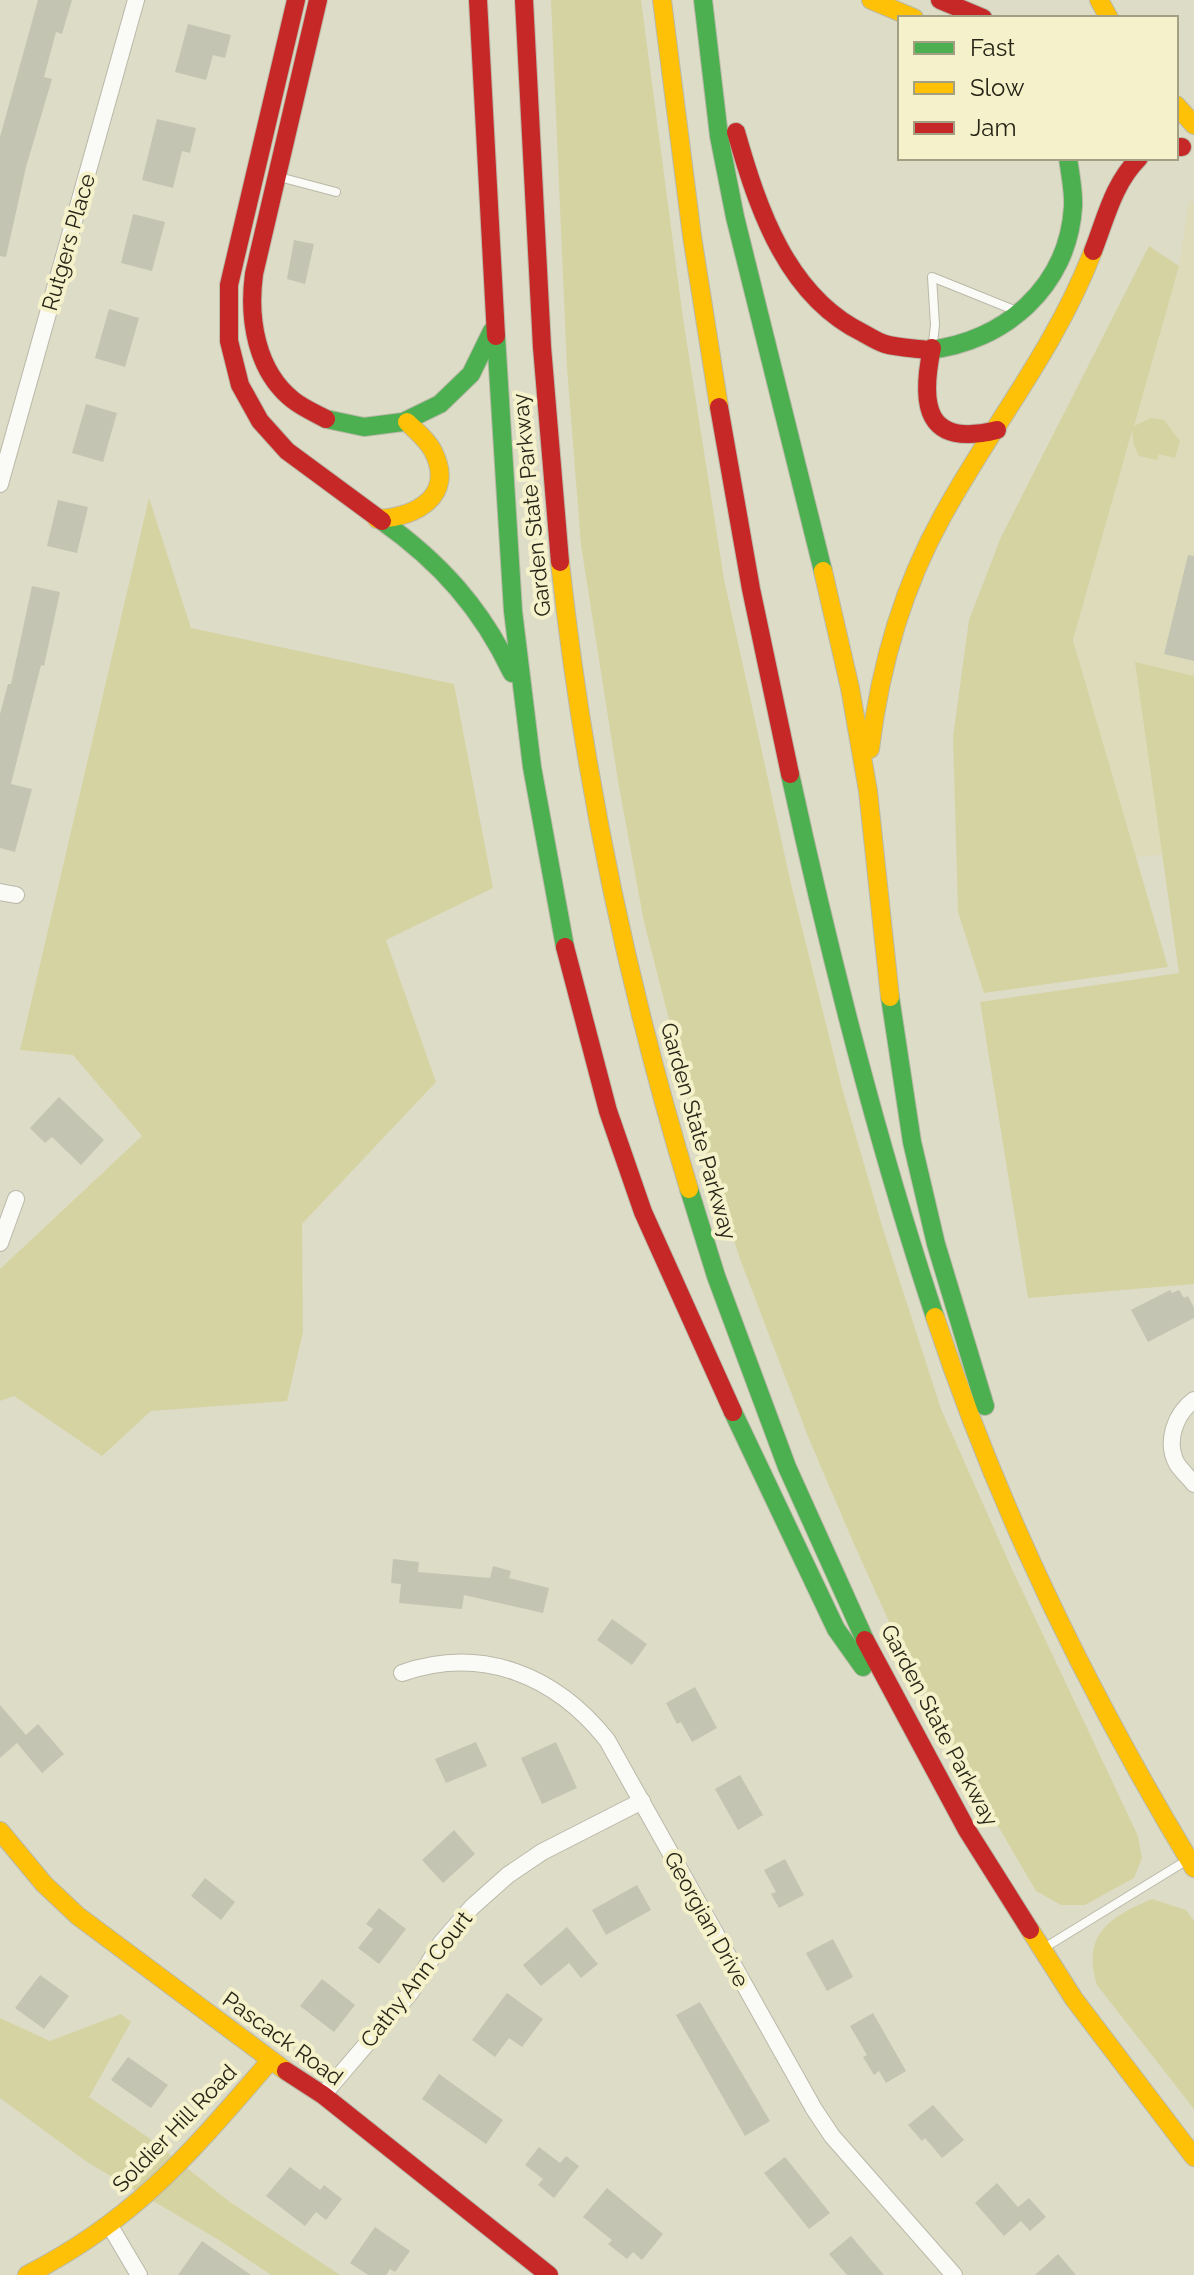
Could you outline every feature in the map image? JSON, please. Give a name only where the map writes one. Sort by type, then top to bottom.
[{"type":"main road","points":[[296,0],[229,285],[230,354],[236,375],[253,412],[280,446],[433,561],[481,614],[503,653],[522,699]]},
{"type":"main road","points":[[318,0],[254,274],[252,326],[270,372],[292,398],[322,417],[356,426],[390,426],[428,413],[457,392],[479,362],[495,321]]},
{"type":"main road","points":[[478,0],[504,497],[522,699],[544,839],[580,1009],[608,1111],[643,1212],[714,1372],[836,1629],[926,1757]]},
{"type":"main road","name":"Garden State Parkway","points":[[524,0],[539,317],[557,544],[585,751],[619,929],[694,1206],[717,1279],[796,1487],[859,1624],[926,1757],[1041,1950],[1128,2073],[1194,2157]]},
{"type":"main road","points":[[662,0],[704,323],[759,638],[798,817],[853,1039],[893,1182],[962,1393],[1018,1532],[1082,1668],[1191,1864]]},
{"type":"main road","points":[[871,0],[909,16]]},
{"type":"main road","points":[[940,0],[978,16]]},
{"type":"main road","points":[[704,5],[717,121],[732,203],[840,639],[868,791],[886,967],[912,1142],[936,1244],[972,1356],[1018,1532]]},
{"type":"main road","points":[[704,5],[746,168],[769,224],[794,273],[822,307],[855,332],[890,345],[950,347],[979,339],[1022,313],[1047,284],[1067,248],[1074,213],[1069,160]]},
{"type":"main road","points":[[1178,107],[1194,126]]},
{"type":"main road","points":[[868,791],[871,730],[877,698],[894,627],[922,551],[1039,365],[1093,254],[1122,176],[1137,160]]},
{"type":"main road","points":[[932,348],[925,395],[932,418],[954,434],[977,435],[997,430]]},
{"type":"main road","points":[[377,519],[402,518],[415,513],[424,507],[437,488],[438,467],[431,447],[407,422]]},
{"type":"main road","name":"Pascack Road","points":[[0,1831],[44,1884],[78,1916],[270,2061],[323,2095],[549,2275]]},
{"type":"main road","name":"Soldier Hill Road","points":[[27,2275],[66,2255],[110,2226],[151,2193],[270,2061]]},
{"type":"street","name":"Rutgers Place","points":[[0,484],[136,0]]},
{"type":"street","points":[[0,1243],[16,1199]]},
{"type":"street","points":[[1189,1404],[1172,1431],[1176,1462],[1194,1484]]},
{"type":"street","name":"Georgian Drive","points":[[402,1673],[444,1663],[475,1663],[505,1668],[536,1679],[588,1716],[607,1740],[814,2109],[832,2136],[954,2275]]},
{"type":"street","name":"Cathy Ann Court","points":[[323,2095],[411,1992],[441,1943],[472,1907],[508,1875],[542,1852],[642,1801]]},
{"type":"street","points":[[110,2226],[139,2275]]},
{"type":"lane","points":[[277,177],[336,192]]},
{"type":"lane","points":[[932,348],[935,325],[932,277],[1022,313]]},
{"type":"lane","points":[[1041,1950],[1191,1864]]},
{"type":"shaded area","points":[[551,0],[641,0],[683,318],[724,579],[791,884],[842,1088],[882,1226],[941,1409],[1011,1567],[1138,1836],[1142,1858],[1134,1878],[1085,1905],[1061,1905],[1036,1891],[967,1773],[903,1653],[809,1439],[740,1259],[695,1121],[644,922],[619,787],[581,545],[567,368]]},
{"type":"shaded area","points":[[1189,200],[1194,203],[1194,852],[1136,857],[1073,640],[1179,266]]},
{"type":"shaded area","points":[[1149,246],[1179,266],[1134,426],[1151,418],[1164,420],[1180,441],[1175,458],[1159,454],[1157,460],[1139,456],[1132,431],[1073,640],[1168,967],[984,993],[958,912],[953,737],[969,620],[1001,537]]},
{"type":"shaded area","points":[[149,498],[191,628],[454,684],[493,888],[386,940],[436,1082],[302,1224],[303,1332],[287,1401],[151,1411],[102,1456],[14,1396],[0,1401],[0,1269],[142,1136],[73,1055],[20,1050]]},
{"type":"shaded area","points":[[1135,662],[1194,676],[1194,1284],[1028,1298],[980,1002],[1179,973]]},
{"type":"shaded area","points":[[1152,1899],[1186,1910],[1194,1921],[1194,2109],[1097,1985],[1093,1967],[1096,1940],[1103,1930],[1123,1913]]},
{"type":"shaded area","points":[[121,2014],[131,2022],[89,2097],[149,2138],[230,2202],[340,2275],[271,2275],[219,2240],[87,2162],[0,2098],[0,2018],[50,2041]]},
{"type":"building","points":[[38,0],[72,0],[62,34],[56,32],[44,77],[52,79],[26,167],[6,257],[0,256],[0,137]]},
{"type":"building","points":[[188,24],[231,35],[225,58],[213,55],[206,80],[175,72]]},
{"type":"building","points":[[157,119],[196,128],[190,153],[182,151],[173,188],[142,180]]},
{"type":"building","points":[[133,214],[165,222],[152,271],[121,263]]},
{"type":"building","points":[[294,240],[314,244],[305,284],[287,279]]},
{"type":"building","points":[[109,309],[139,318],[125,367],[95,358]]},
{"type":"building","points":[[86,404],[117,413],[103,462],[72,453]]},
{"type":"building","points":[[58,500],[88,507],[77,553],[47,546]]},
{"type":"building","points":[[1188,555],[1194,556],[1194,661],[1164,654]]},
{"type":"building","points":[[32,586],[60,592],[44,666],[41,665],[11,784],[32,789],[15,852],[0,848],[0,714],[8,684],[11,684]]},
{"type":"building","points":[[59,1097],[104,1140],[81,1165],[52,1137],[45,1143],[30,1128]]},
{"type":"building","points":[[1170,1290],[1172,1293],[1179,1290],[1184,1298],[1188,1296],[1194,1308],[1194,1318],[1148,1342],[1131,1310]]},
{"type":"building","points":[[393,1559],[419,1562],[418,1572],[490,1578],[493,1566],[511,1571],[509,1578],[549,1588],[543,1613],[464,1595],[462,1609],[399,1603],[401,1584],[391,1583]]},
{"type":"building","points":[[612,1619],[647,1644],[632,1665],[597,1640]]},
{"type":"building","points":[[695,1687],[717,1728],[692,1742],[681,1722],[677,1724],[666,1703]]},
{"type":"building","points":[[0,1705],[26,1735],[38,1724],[64,1754],[42,1773],[17,1743],[0,1758]]},
{"type":"building","points":[[476,1742],[487,1766],[446,1783],[435,1759]]},
{"type":"building","points":[[556,1742],[577,1788],[542,1804],[521,1758]]},
{"type":"building","points":[[740,1775],[763,1815],[738,1830],[715,1789]]},
{"type":"building","points":[[454,1830],[475,1854],[443,1883],[422,1860]]},
{"type":"building","points":[[785,1859],[804,1895],[779,1908],[771,1894],[776,1892],[764,1870]]},
{"type":"building","points":[[205,1878],[235,1902],[221,1920],[191,1896]]},
{"type":"building","points":[[637,1885],[651,1910],[606,1935],[592,1910]]},
{"type":"building","points":[[379,1908],[406,1929],[379,1964],[358,1948],[373,1929],[366,1924]]},
{"type":"building","points":[[567,1927],[598,1964],[581,1978],[569,1963],[541,1986],[523,1965]]},
{"type":"building","points":[[833,1939],[853,1977],[827,1991],[806,1953]]},
{"type":"building","points":[[40,1975],[69,1996],[44,2029],[15,2008]]},
{"type":"building","points":[[322,1979],[355,2005],[334,2032],[300,2006]]},
{"type":"building","points":[[507,1993],[543,2019],[522,2047],[509,2038],[495,2057],[472,2040]]},
{"type":"building","points":[[700,2002],[770,2121],[745,2136],[676,2015]]},
{"type":"building","points":[[873,2013],[906,2071],[886,2083],[879,2071],[874,2075],[863,2057],[867,2055],[850,2026]]},
{"type":"building","points":[[128,2057],[168,2085],[151,2108],[111,2080]]},
{"type":"building","points":[[439,2074],[503,2120],[486,2144],[422,2099]]},
{"type":"building","points":[[933,2105],[964,2140],[942,2158],[925,2138],[922,2141],[908,2125]]},
{"type":"building","points":[[539,2147],[560,2163],[566,2156],[579,2166],[554,2198],[538,2185],[543,2179],[525,2165]]},
{"type":"building","points":[[785,2157],[830,2213],[809,2229],[764,2173]]},
{"type":"building","points":[[290,2167],[320,2190],[324,2185],[342,2199],[326,2220],[316,2212],[305,2226],[266,2196]]},
{"type":"building","points":[[997,2183],[1018,2207],[1029,2198],[1046,2217],[1030,2231],[1021,2221],[1004,2236],[975,2203]]},
{"type":"building","points":[[607,2188],[663,2234],[642,2260],[633,2252],[627,2259],[608,2244],[612,2240],[583,2217]]},
{"type":"building","points":[[375,2227],[410,2251],[395,2272],[390,2269],[386,2275],[368,2275],[350,2263]]},
{"type":"building","points":[[851,2236],[884,2275],[847,2275],[829,2254]]},
{"type":"building","points":[[202,2241],[251,2275],[178,2275]]},
{"type":"building","points":[[1058,2254],[1076,2275],[1035,2275]]},
{"type":"traffic: fast","points":[[703,0],[719,136],[735,217],[823,571]]},
{"type":"traffic: fast","points":[[928,350],[982,336],[1027,306],[1045,285],[1059,262],[1068,236],[1073,207],[1068,160]]},
{"type":"traffic: fast","points":[[326,419],[364,427],[403,422],[440,404],[471,374],[492,331]]},
{"type":"traffic: fast","points":[[496,336],[513,611],[532,767],[565,947]]},
{"type":"traffic: fast","points":[[382,521],[423,553],[458,588],[487,628],[512,673]]},
{"type":"traffic: fast","points":[[790,774],[855,1047],[935,1317]]},
{"type":"traffic: fast","points":[[890,997],[912,1142],[936,1244],[985,1406]]},
{"type":"traffic: fast","points":[[689,1189],[716,1276],[787,1467],[865,1640]]},
{"type":"traffic: fast","points":[[733,1412],[836,1629],[863,1667]]},
{"type":"traffic: slow","points":[[662,0],[692,236],[719,407]]},
{"type":"traffic: slow","points":[[871,0],[909,16]]},
{"type":"traffic: slow","points":[[1099,0],[1108,16]]},
{"type":"traffic: slow","points":[[1178,107],[1194,125]]},
{"type":"traffic: slow","points":[[870,749],[887,659],[915,572],[961,483],[1042,354],[1078,287],[1093,251]]},
{"type":"traffic: slow","points":[[377,519],[405,514],[428,501],[436,492],[439,467],[433,451],[407,422]]},
{"type":"traffic: slow","points":[[560,562],[581,721],[610,878],[646,1034],[689,1189]]},
{"type":"traffic: slow","points":[[823,571],[850,688],[868,791],[890,997]]},
{"type":"traffic: slow","points":[[935,1317],[988,1460],[1049,1600],[1118,1736],[1194,1868]]},
{"type":"traffic: slow","points":[[0,1831],[44,1884],[78,1916],[286,2071]]},
{"type":"traffic: slow","points":[[1030,1930],[1074,1999],[1194,2157]]},
{"type":"traffic: slow","points":[[27,2275],[100,2231],[131,2207],[187,2154],[270,2061]]},
{"type":"traffic: jam","points":[[296,0],[229,285],[229,341],[240,385],[260,421],[287,451],[382,521]]},
{"type":"traffic: jam","points":[[318,0],[254,274],[252,308],[257,343],[270,374],[293,400],[326,419]]},
{"type":"traffic: jam","points":[[478,0],[496,336]]},
{"type":"traffic: jam","points":[[524,0],[542,347],[560,562]]},
{"type":"traffic: jam","points":[[940,0],[978,16]]},
{"type":"traffic: jam","points":[[736,132],[754,191],[779,248],[814,297],[837,317],[880,342],[928,350]]},
{"type":"traffic: jam","points":[[1093,251],[1116,190],[1137,160]]},
{"type":"traffic: jam","points":[[932,348],[927,387],[933,417],[942,427],[955,433],[997,430]]},
{"type":"traffic: jam","points":[[719,407],[751,589],[790,774]]},
{"type":"traffic: jam","points":[[565,947],[608,1111],[643,1212],[733,1412]]},
{"type":"traffic: jam","points":[[865,1640],[967,1830],[1030,1930]]},
{"type":"traffic: jam","points":[[286,2071],[323,2095],[549,2275]]}]
